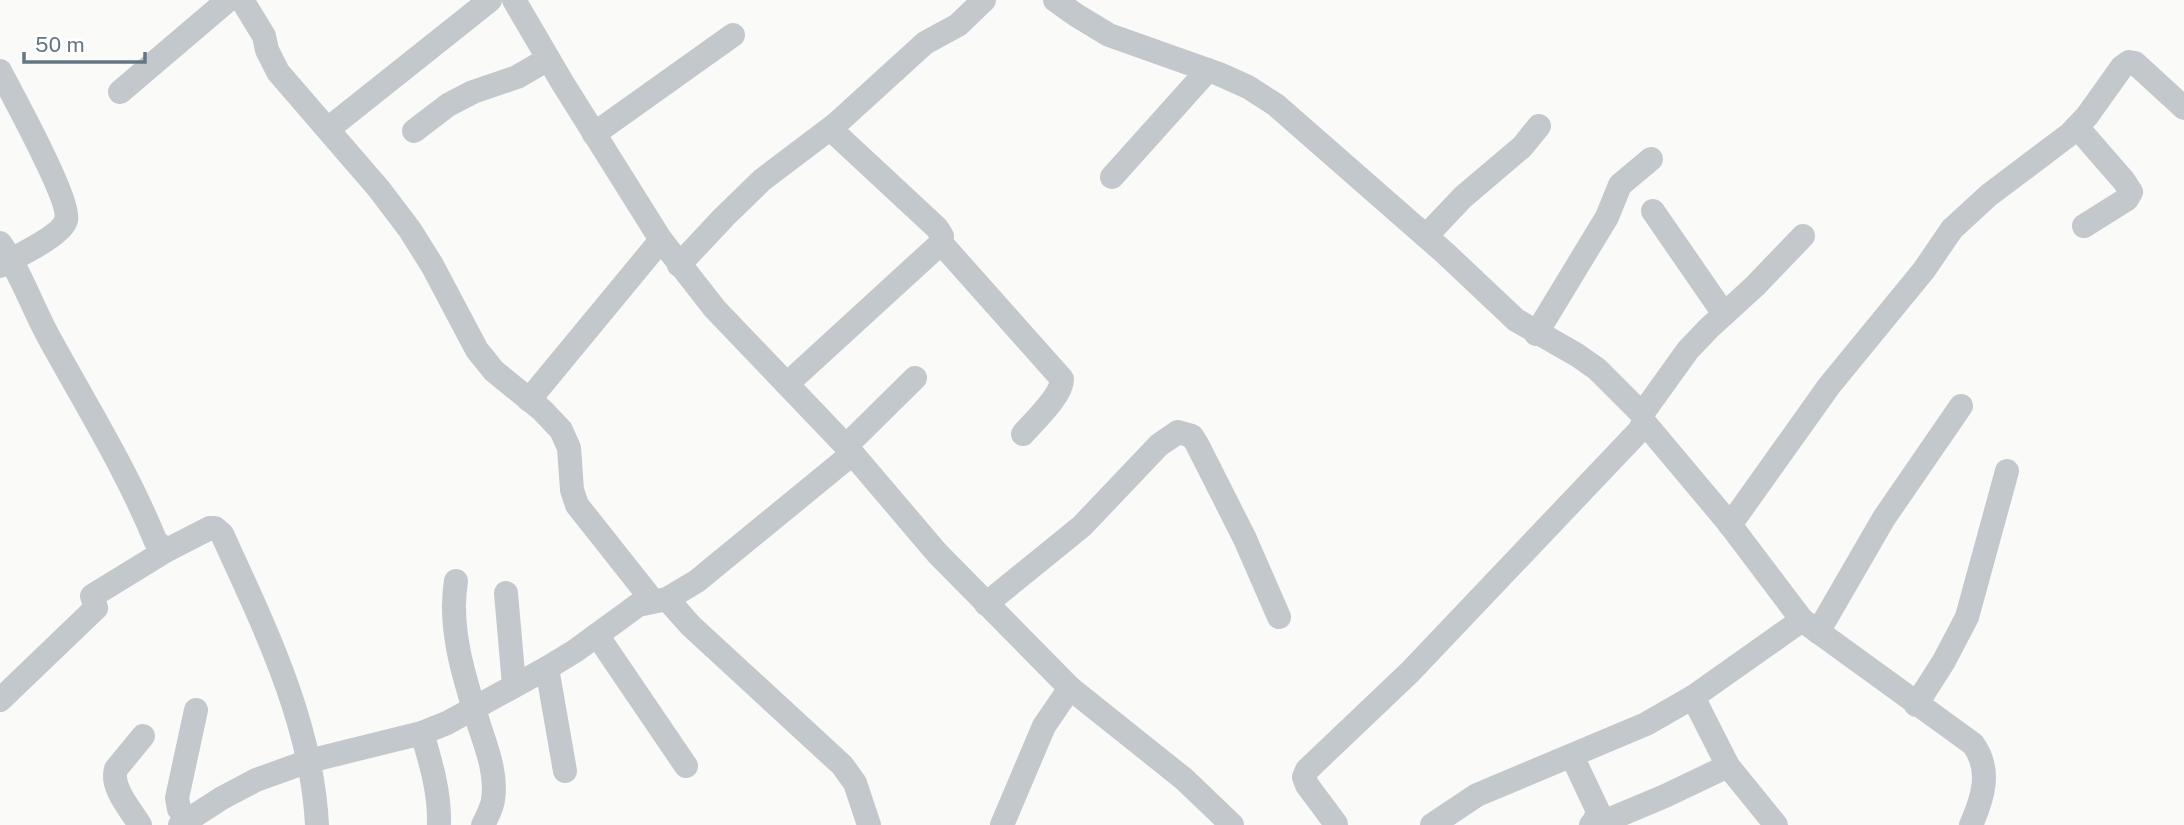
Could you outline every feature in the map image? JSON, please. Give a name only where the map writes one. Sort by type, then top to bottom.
[{"type":"street","points":[[120,92],[228,0]]},
{"type":"street","points":[[242,0],[264,36],[267,50],[278,72],[410,230],[432,265],[477,351],[494,371],[542,410],[561,430],[569,448],[572,490],[577,505],[660,600],[842,765],[855,783],[869,825]]},
{"type":"street","points":[[328,129],[491,0]]},
{"type":"street","points":[[514,0],[661,240],[715,309],[849,450],[937,552],[1070,688],[1184,779],[1232,825]]},
{"type":"street","points":[[679,265],[762,180],[836,124],[925,43],[958,26],[984,0]]},
{"type":"street","points":[[1055,0],[1110,34],[1248,87],[1276,105],[1426,236],[1500,307],[1536,334],[1577,355],[1597,369],[1643,418],[1810,626],[1973,744],[1981,755],[1985,770],[1980,803],[1971,825]]},
{"type":"street","points":[[594,134],[733,35]]},
{"type":"street","points":[[414,131],[460,98],[517,77],[548,59]]},
{"type":"street","points":[[1730,524],[1829,386],[1924,270],[1952,229],[1981,202],[2032,165],[2077,127],[2116,73],[2129,62],[2135,63],[2184,108]]},
{"type":"street","points":[[1112,177],[1208,70]]},
{"type":"street","points":[[0,71],[52,175],[65,207],[66,220],[58,232],[4,256],[113,449],[156,542],[167,550]]},
{"type":"street","points":[[787,384],[941,243],[942,236],[937,228],[838,136],[835,131],[836,124]]},
{"type":"street","points":[[1426,236],[1463,197],[1522,147],[1539,126]]},
{"type":"street","points":[[2077,127],[2131,192],[2127,199],[2084,226]]},
{"type":"street","points":[[1536,334],[1607,217],[1620,185],[1651,159]]},
{"type":"street","points":[[1653,211],[1724,314]]},
{"type":"street","points":[[1336,824],[1307,785],[1304,778],[1307,770],[1409,672],[1639,431],[1643,418],[1688,351],[1803,236]]},
{"type":"street","points":[[529,400],[661,240]]},
{"type":"street","points":[[941,243],[1062,379],[1062,387],[1023,434]]},
{"type":"street","points":[[196,710],[177,798],[184,822],[256,780],[309,761],[422,733],[447,723],[547,668],[638,605],[660,600],[697,581],[849,450],[915,378]]},
{"type":"street","points":[[1432,825],[1477,795],[1646,724],[1810,626],[1961,406]]},
{"type":"street","points":[[986,604],[1082,526],[1159,445],[1178,432],[1192,436],[1197,444],[1245,539],[1279,617]]},
{"type":"street","points":[[1916,705],[1944,661],[1967,617],[2007,471]]},
{"type":"street","points":[[0,700],[96,608],[92,596],[167,550],[215,528],[222,534],[260,615],[309,761],[317,825]]},
{"type":"street","points":[[456,581],[453,603],[457,639],[494,781],[493,802],[483,825]]},
{"type":"street","points":[[506,593],[514,685]]},
{"type":"street","points":[[597,635],[686,766]]},
{"type":"street","points":[[547,668],[565,771]]},
{"type":"street","points":[[1002,825],[1044,726],[1070,688]]},
{"type":"street","points":[[1693,697],[1728,766],[1776,825]]},
{"type":"street","points":[[422,733],[433,769],[439,825]]},
{"type":"street","points":[[140,825],[116,784],[114,775],[143,736]]},
{"type":"street","points":[[1572,756],[1598,811],[1593,823],[1603,822],[1665,796],[1728,766]]}]
